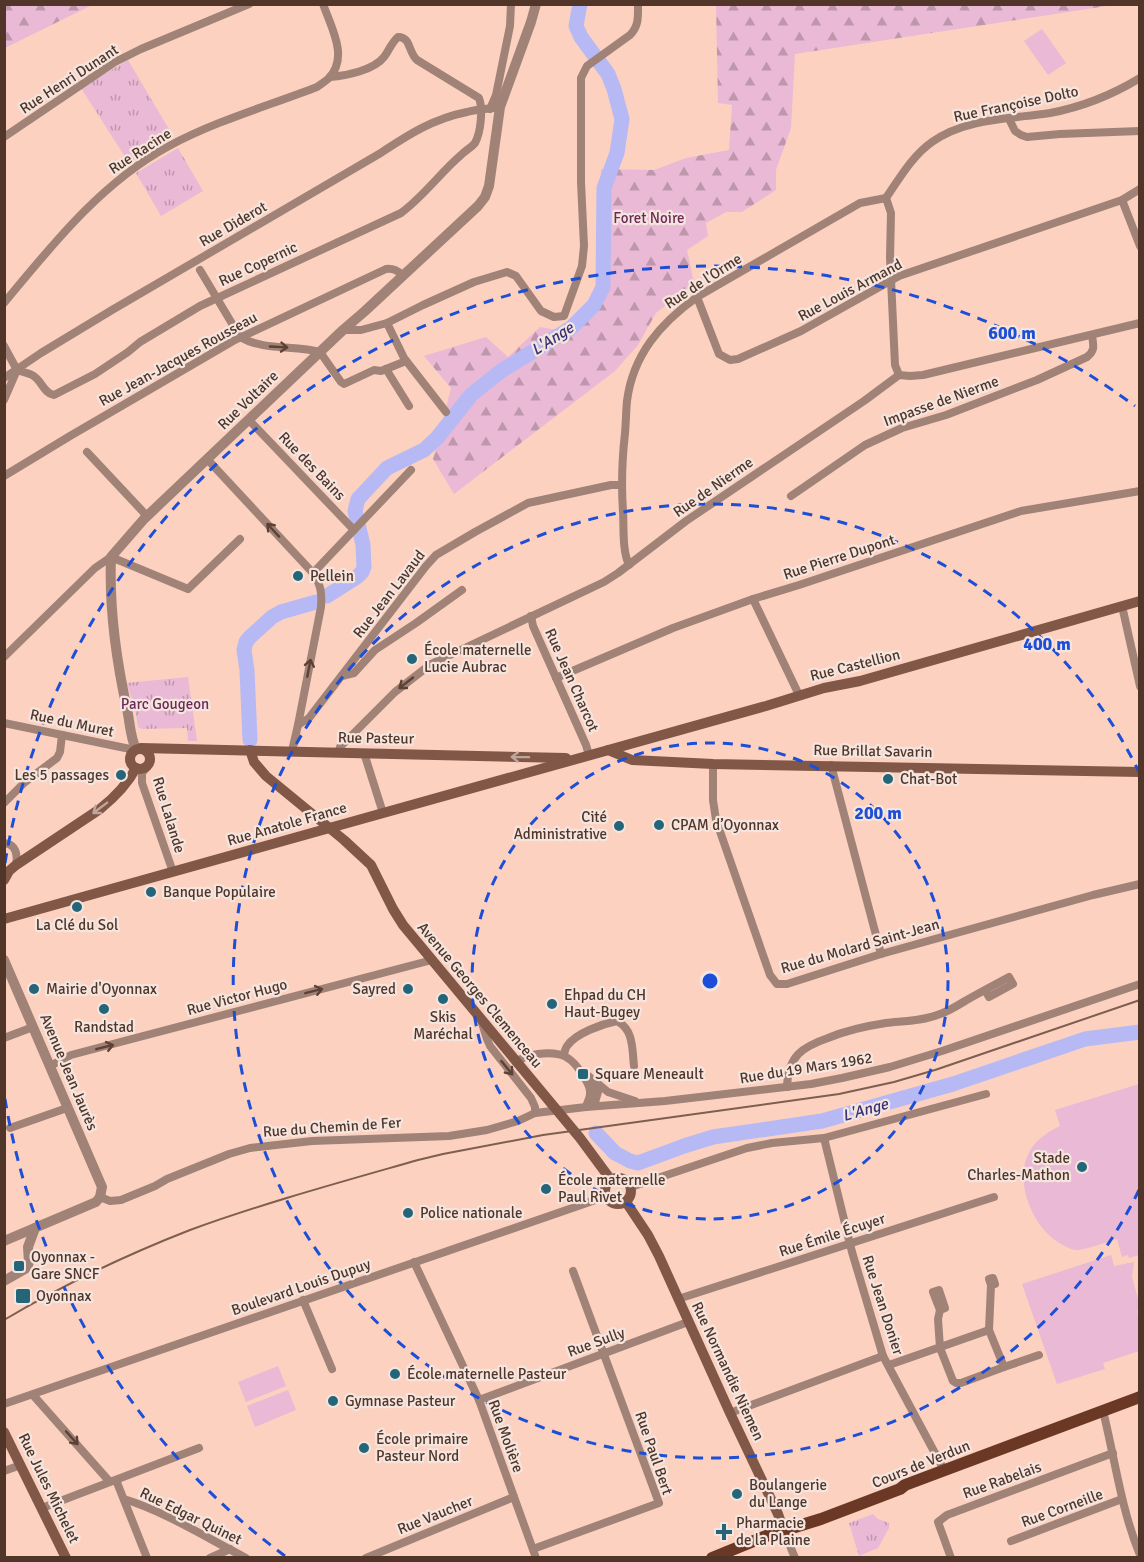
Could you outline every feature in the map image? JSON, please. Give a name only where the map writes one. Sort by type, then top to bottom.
[{"type":"main road","name":"Rue Castellion","points":[[583,757],[1140,601]]},
{"type":"main road","name":"Rue Pasteur","points":[[137,749],[149,747],[172,750],[583,757]]},
{"type":"main road","points":[[4,880],[16,865],[112,800],[139,773],[150,762],[151,757],[146,750],[137,749],[131,754],[130,759],[139,773]]},
{"type":"main road","points":[[139,773],[172,750]]},
{"type":"main road","name":"Avenue Georges Clemenceau","points":[[250,750],[254,762],[266,776],[371,865],[403,925],[580,1138],[611,1180]]},
{"type":"main road","name":"Rue Brillat Savarin","points":[[608,750],[632,760],[713,764],[1140,772]]},
{"type":"main road","name":"Rue Anatole France","points":[[4,919],[583,757]]},
{"type":"main road","points":[[620,1179],[631,1187],[631,1195],[626,1202],[615,1204],[607,1196],[606,1189],[611,1180],[620,1179]]},
{"type":"main road","name":"Rue Normandie Niemen","points":[[626,1202],[653,1244],[784,1531]]},
{"type":"main road","name":"Cours de Verdun","points":[[712,1557],[766,1536],[821,1519],[944,1470],[1140,1397]]},
{"type":"main road","name":"Rue Jules Michelet","points":[[4,1431],[66,1557]]},
{"type":"street","name":"Rue Henri Dunant","points":[[4,137],[115,62],[249,4]]},
{"type":"street","points":[[323,4],[337,40],[339,57],[330,77]]},
{"type":"street","name":"Rue Copernic","points":[[17,370],[33,375],[46,393],[54,395],[95,374],[140,342],[183,316],[401,213],[414,204],[461,155],[473,146],[478,137],[496,95],[510,26],[511,4]]},
{"type":"street","name":"Rue Voltaire","points":[[111,557],[147,516],[485,197],[489,186],[490,108],[531,22],[536,4]]},
{"type":"street","points":[[343,330],[361,330],[387,323],[474,282],[507,272],[516,276],[542,311],[554,317],[564,316],[582,266],[584,246],[581,182],[581,78],[593,62],[636,29],[638,4]]},
{"type":"street","name":"Rue Racine","points":[[4,303],[70,225],[121,177],[138,165],[168,146],[209,127],[317,87],[330,77],[375,66],[383,59],[393,41],[398,37],[401,36],[407,40],[414,57],[477,95],[481,102],[490,108]]},
{"type":"street","name":"Rue Françoise Dolto","points":[[886,198],[915,158],[932,142],[959,128],[1083,105],[1140,78]]},
{"type":"street","name":"Rue Diderot","points":[[4,378],[112,310],[419,129],[449,116],[490,108]]},
{"type":"street","points":[[1009,118],[1015,130],[1027,137],[1140,132]]},
{"type":"street","name":"Rue Louis Armand","points":[[697,297],[719,354],[730,360],[738,359],[801,331],[892,280],[920,268],[1122,200],[1140,189]]},
{"type":"street","points":[[886,198],[891,213],[895,365],[899,375],[923,375],[1140,323]]},
{"type":"street","name":"Rue de l'Orme","points":[[629,566],[621,485],[627,400],[635,372],[646,348],[657,332],[697,297],[860,204],[886,198]]},
{"type":"street","points":[[1122,200],[1140,246]]},
{"type":"street","name":"Rue Jean-Jacques Rousseau","points":[[4,476],[240,337],[386,269],[390,268],[402,275]]},
{"type":"street","points":[[200,270],[240,337],[260,345],[304,348],[320,352],[344,384],[374,370],[381,371],[406,361]]},
{"type":"street","points":[[387,323],[406,361],[446,412]]},
{"type":"street","name":"Impasse de Nierme","points":[[791,496],[865,445],[902,428],[946,415],[1037,380],[1087,357],[1094,348],[1092,335]]},
{"type":"street","points":[[4,346],[17,370],[4,400]]},
{"type":"street","points":[[386,369],[409,406]]},
{"type":"street","name":"Rue de Nierme","points":[[338,753],[342,745],[395,692],[431,663],[603,582],[629,566],[686,521],[899,375]]},
{"type":"street","name":"Rue des Bains","points":[[249,420],[354,530]]},
{"type":"street","points":[[87,453],[147,516]]},
{"type":"street","points":[[207,459],[313,573],[322,590],[321,607],[292,752]]},
{"type":"street","points":[[313,573],[411,471]]},
{"type":"street","name":"Rue Jean Lavaud","points":[[298,725],[309,718],[436,555],[528,503],[621,485]]},
{"type":"street","name":"Rue Pierre Dupont","points":[[556,678],[673,628],[753,599],[1021,511],[1140,491]]},
{"type":"street","points":[[111,557],[188,589],[240,539]]},
{"type":"street","points":[[4,657],[95,568],[111,557]]},
{"type":"street","points":[[111,557],[112,622],[133,744],[137,749]]},
{"type":"street","points":[[342,675],[354,673],[375,650],[462,590]]},
{"type":"street","points":[[753,599],[799,695]]},
{"type":"street","points":[[1122,606],[1140,686]]},
{"type":"street","name":"Rue Jean Charcot","points":[[531,616],[533,626],[586,745],[583,757]]},
{"type":"street","name":"Rue du Muret","points":[[4,723],[137,749]]},
{"type":"street","points":[[4,803],[25,782],[57,758],[62,735]]},
{"type":"street","points":[[364,753],[383,813]]},
{"type":"street","name":"Rue du Molard Saint-Jean","points":[[713,764],[716,820],[773,980],[777,984],[787,984],[881,954],[1140,884]]},
{"type":"street","points":[[831,765],[881,954]]},
{"type":"street","name":"Rue Lalande","points":[[139,773],[172,872]]},
{"type":"street","points":[[4,843],[13,846],[17,854],[16,865]]},
{"type":"street","name":"Avenue Jean Jaurès","points":[[4,960],[102,1187],[100,1197]]},
{"type":"street","name":"Rue Victor Hugo","points":[[50,1065],[71,1055],[432,960]]},
{"type":"street","name":"Rue du 19 Mars 1962","points":[[535,1113],[787,1087],[842,1078],[890,1067],[942,1051],[1140,984]]},
{"type":"street","points":[[787,1087],[795,1058],[809,1045],[861,1027],[924,1019],[942,1014],[985,990]]},
{"type":"street","points":[[482,1020],[490,1046],[531,1098],[535,1113]]},
{"type":"street","points":[[564,1055],[567,1046],[576,1038],[599,1026],[617,1021],[630,1034],[634,1066]]},
{"type":"street","points":[[4,1038],[33,1027]]},
{"type":"street","points":[[516,1062],[532,1054],[553,1052],[564,1055],[592,1080],[614,1095],[641,1103]]},
{"type":"street","points":[[580,1070],[590,1087],[590,1107]]},
{"type":"street","points":[[590,1107],[598,1092],[592,1080]]},
{"type":"street","points":[[631,1187],[747,1148],[824,1138],[986,1094]]},
{"type":"street","points":[[10,1128],[67,1108]]},
{"type":"street","name":"Rue du Chemin de Fer","points":[[4,1241],[96,1202],[100,1197],[110,1201],[121,1200],[229,1154],[312,1141],[449,1136],[488,1130],[535,1113]]},
{"type":"street","name":"Rue Jean Donier","points":[[824,1138],[850,1243],[884,1356],[944,1470]]},
{"type":"street","name":"Boulevard Louis Dupuy","points":[[4,1404],[607,1196]]},
{"type":"street","name":"Rue Émile Écuyer","points":[[678,1299],[994,1197]]},
{"type":"street","points":[[4,1281],[28,1265],[28,1247],[35,1228]]},
{"type":"street","name":"Rue Molière","points":[[414,1262],[479,1400],[535,1553]]},
{"type":"street","points":[[573,1271],[604,1353]]},
{"type":"street","points":[[991,1285],[989,1330],[1004,1367]]},
{"type":"street","points":[[303,1300],[332,1369]]},
{"type":"street","points":[[940,1310],[938,1319],[940,1348],[951,1378],[956,1383],[1039,1355]]},
{"type":"street","name":"Rue Sully","points":[[479,1400],[688,1322]]},
{"type":"street","points":[[889,1365],[989,1330]]},
{"type":"street","name":"Rue Paul Bert","points":[[535,1553],[659,1503],[604,1353]]},
{"type":"street","points":[[730,1413],[884,1356]]},
{"type":"street","points":[[33,1395],[113,1481],[124,1499],[147,1557]]},
{"type":"street","points":[[1103,1412],[1122,1499],[1140,1555]]},
{"type":"street","points":[[42,1508],[199,1448]]},
{"type":"street","name":"Rue Rabelais","points":[[951,1557],[938,1522],[947,1515],[1113,1453]]},
{"type":"street","points":[[4,1471],[21,1465]]},
{"type":"street","name":"Rue Vaucher","points":[[366,1557],[514,1497]]},
{"type":"street","name":"Rue Edgar Quinet","points":[[124,1499],[180,1523],[246,1557]]},
{"type":"street","name":"Rue Corneille","points":[[1011,1541],[1122,1499]]},
{"type":"street","name":"Rue Normandie Niemen","points":[[784,1531],[795,1557]]},
{"type":"street","points":[[210,1557],[230,1549]]},
{"type":"green space","points":[[5,4],[92,4],[92,5],[5,48]]},
{"type":"green space","name":"Foret Noire","points":[[716,5],[1113,5],[795,54],[791,128],[776,170],[776,190],[742,212],[726,212],[706,223],[708,236],[687,250],[694,283],[656,313],[638,345],[615,371],[454,494],[433,459],[451,388],[424,356],[486,337],[508,357],[540,327],[557,330],[587,308],[598,283],[601,169],[654,170],[686,158],[729,150],[732,105],[718,103]]},
{"type":"green space","points":[[1042,29],[1066,63],[1048,75],[1024,41]]},
{"type":"green space","points":[[128,60],[173,136],[129,163],[81,88]]},
{"type":"green space","points":[[178,148],[203,191],[161,216],[136,173]]},
{"type":"green space","name":"Parc Gougeon","points":[[188,677],[197,741],[188,741],[187,728],[142,729],[138,727],[135,707],[126,683]]},
{"type":"green space","name":"Stade Charles-Mathon","points":[[1139,1084],[1139,1255],[1129,1258],[1128,1255],[1122,1257],[1117,1239],[1074,1250],[1053,1239],[1036,1219],[1030,1207],[1024,1181],[1027,1157],[1040,1138],[1060,1126],[1055,1110]]},
{"type":"green space","points":[[1111,1255],[1114,1266],[1134,1262],[1132,1277],[1139,1303],[1137,1311],[1139,1351],[1103,1363],[1105,1369],[1057,1384],[1022,1284]]},
{"type":"green space","points":[[278,1366],[286,1386],[246,1402],[238,1382]]},
{"type":"green space","points":[[288,1390],[296,1410],[255,1427],[247,1406]]},
{"type":"green space","points":[[873,1514],[878,1519],[889,1523],[889,1528],[878,1548],[859,1556],[849,1523]]},
{"type":"waterway","name":"L'Ange","points":[[327,596],[357,577],[364,567],[363,545],[355,511],[358,499],[387,468],[424,450],[437,438],[471,395],[501,371],[571,328],[594,305],[603,287],[604,188],[617,153],[622,119],[608,74],[581,37],[576,26],[580,4]]},
{"type":"waterway","name":"L'Ange","points":[[250,740],[244,650],[246,642],[272,617],[281,612],[316,602]]},
{"type":"waterway","name":"L'Ange","points":[[596,1133],[615,1153],[638,1163],[713,1137],[822,1121],[953,1084],[1085,1039],[1140,1032]]},
{"type":"railway","points":[[4,1320],[95,1271],[190,1230],[274,1202],[418,1160],[543,1135],[839,1094],[894,1082],[1140,1000]]},
{"type":"place","name":"Pellein","points":[[298,576]]},
{"type":"place","name":"École maternelle Lucie Aubrac","points":[[412,659]]},
{"type":"place","name":"Les 5 passages","points":[[121,775]]},
{"type":"place","name":"Chat-Bot","points":[[888,779]]},
{"type":"place","name":"CPAM d’Oyonnax","points":[[659,825]]},
{"type":"place","name":"Cité Administrative","points":[[619,826]]},
{"type":"place","name":"Banque Populaire","points":[[151,892]]},
{"type":"place","name":"La Clé du Sol","points":[[77,907]]},
{"type":"place","name":"Mairie d'Oyonnax","points":[[34,989]]},
{"type":"place","name":"Sayred","points":[[408,989]]},
{"type":"place","name":"Skis Maréchal","points":[[443,999]]},
{"type":"place","name":"Ehpad du CH Haut-Bugey","points":[[552,1004]]},
{"type":"place","name":"Randstad","points":[[104,1009]]},
{"type":"place","name":"Square Meneault","points":[[583,1074]]},
{"type":"place","name":"Stade Charles-Mathon","points":[[1082,1167]]},
{"type":"place","name":"École maternelle Paul Rivet","points":[[546,1189]]},
{"type":"place","name":"Police nationale","points":[[408,1213]]},
{"type":"place","name":"Oyonnax - Gare SNCF","points":[[19,1266]]},
{"type":"place","name":"Oyonnax","points":[[23,1296]]},
{"type":"place","name":"École maternelle Pasteur","points":[[395,1374]]},
{"type":"place","name":"Gymnase Pasteur","points":[[333,1401]]},
{"type":"place","name":"École primaire Pasteur Nord","points":[[364,1448]]},
{"type":"place","name":"Boulangerie du Lange","points":[[737,1494]]},
{"type":"place","name":"Pharmacie de la Plaine","points":[[724,1532]]}]
